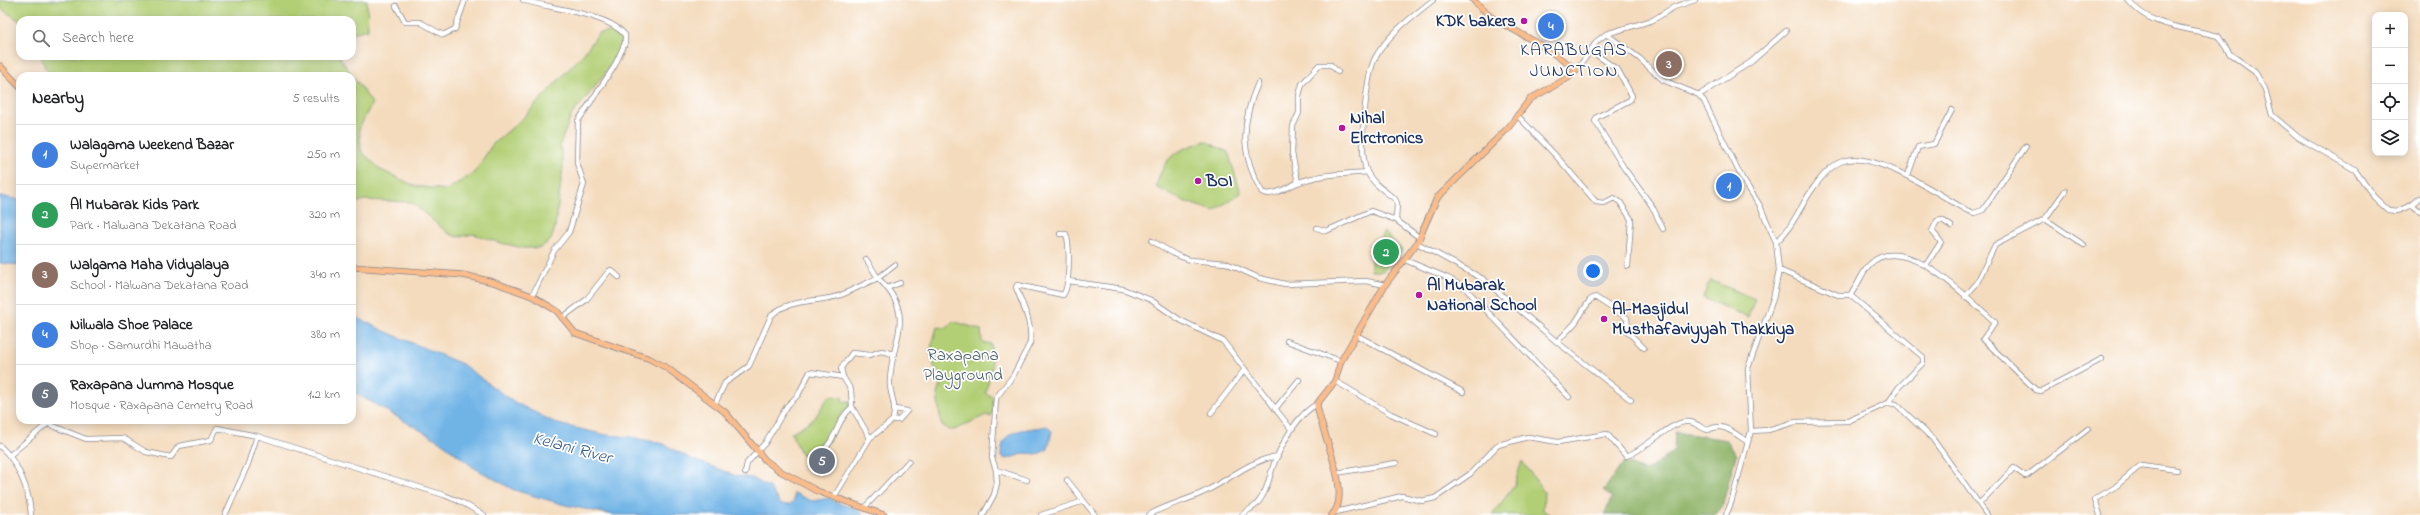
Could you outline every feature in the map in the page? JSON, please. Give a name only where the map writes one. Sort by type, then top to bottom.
[{"type":"main road","points":[[1339,513],[1339,496],[1333,455],[1317,404],[1335,381],[1341,362],[1385,285],[1419,240],[1437,198],[1480,157],[1535,94],[1568,78],[1577,70],[1541,45],[1491,17],[1473,0]]},
{"type":"main road","points":[[0,66],[16,83]]},
{"type":"main road","points":[[356,266],[463,275],[493,282],[532,296],[557,311],[570,328],[578,335],[660,364],[715,404],[738,425],[758,451],[780,471],[817,491],[884,515]]},
{"type":"street","points":[[396,6],[405,22],[420,22],[443,35],[455,29],[465,0]]},
{"type":"street","points":[[524,0],[605,22],[620,29],[626,35],[614,67],[578,121],[577,163],[584,184],[569,232],[554,251],[532,296]]},
{"type":"street","points":[[1396,220],[1397,203],[1395,199],[1374,182],[1367,172],[1363,161],[1366,98],[1375,59],[1393,33],[1433,0]]},
{"type":"street","points":[[1577,70],[1597,41],[1606,34],[1653,20],[1674,7],[1695,0]]},
{"type":"street","points":[[2128,0],[2144,15],[2162,24],[2218,36],[2230,54],[2255,72],[2265,89],[2272,115],[2298,137],[2355,170],[2374,197],[2388,210],[2397,211],[2412,205],[2420,198]]},
{"type":"street","points":[[1699,96],[1751,62],[1786,31]]},
{"type":"street","points":[[1606,34],[1639,58],[1663,80],[1699,96],[1742,178],[1759,204],[1776,242],[1779,270],[1774,299],[1748,368],[1752,431],[1731,503],[1726,515]]},
{"type":"street","points":[[1591,51],[1618,70],[1632,96],[1630,100],[1597,117],[1595,121],[1624,168],[1652,206],[1663,229]]},
{"type":"street","points":[[1298,183],[1292,153],[1293,126],[1299,113],[1299,96],[1302,84],[1319,65],[1331,65],[1338,72]]},
{"type":"street","points":[[1258,83],[1249,102],[1244,135],[1247,153],[1262,192],[1270,194],[1324,175],[1367,172]]},
{"type":"street","points":[[1908,175],[1918,147],[1934,144],[1952,110]]},
{"type":"street","points":[[1517,115],[1558,158],[1596,202],[1604,203],[1614,198],[1620,202],[1632,222],[1628,266]]},
{"type":"street","points":[[1776,242],[1784,236],[1807,197],[1824,175],[1844,160],[1868,162],[1908,175],[1966,210],[1979,213],[2026,146]]},
{"type":"street","points":[[1965,297],[1977,283],[1994,245],[2045,219],[2065,191]]},
{"type":"street","points":[[2412,205],[2420,211]]},
{"type":"street","points":[[1317,228],[1326,231],[1372,212],[1396,220],[1419,240],[1483,279],[1557,342],[1632,400]]},
{"type":"street","points":[[2045,219],[2084,245]]},
{"type":"street","points":[[1926,265],[1941,242],[1932,231],[1937,221],[1942,220],[1951,226]]},
{"type":"street","points":[[983,515],[994,495],[997,483],[996,470],[992,458],[996,398],[1012,376],[1030,343],[1031,337],[1029,324],[1016,287],[1017,285],[1034,287],[1060,296],[1065,293],[1068,281],[1069,241],[1066,234],[1060,234]]},
{"type":"street","points":[[1152,241],[1176,255],[1190,260],[1226,263],[1272,282],[1285,284],[1366,281],[1385,285]]},
{"type":"street","points":[[1850,295],[1870,264],[1883,257],[1897,253],[1908,256],[1926,265],[1995,322],[1983,339],[2036,390],[2041,391],[2102,359]]},
{"type":"street","points":[[866,259],[896,302],[900,315],[901,331],[890,381],[895,409],[893,420]]},
{"type":"street","points":[[1405,260],[1448,278],[1465,288],[1569,397]]},
{"type":"street","points":[[715,404],[725,383],[749,366],[771,316],[775,312],[805,301],[841,295],[878,278],[895,265]]},
{"type":"street","points":[[562,318],[586,300],[608,271],[611,270],[619,277]]},
{"type":"street","points":[[1752,431],[1768,430],[1795,422],[1848,422],[1888,403],[1899,387],[1923,363],[1923,357],[1850,295],[1838,295],[1779,270]]},
{"type":"street","points":[[1068,281],[1123,289],[1151,300],[1180,320],[1223,341],[1291,429]]},
{"type":"street","points":[[887,288],[900,283]]},
{"type":"street","points":[[1557,342],[1575,323],[1590,300],[1595,297],[1626,318],[1628,332],[1644,348]]},
{"type":"street","points":[[1356,335],[1463,392]]},
{"type":"street","points":[[1287,340],[1341,362]]},
{"type":"street","points":[[870,438],[852,407],[851,390],[843,377],[841,368],[852,353],[870,355],[881,351],[895,354]]},
{"type":"street","points":[[1211,413],[1245,369]]},
{"type":"street","points":[[745,473],[747,462],[758,451],[787,406],[798,395],[810,372],[843,377]]},
{"type":"street","points":[[1275,410],[1299,380]]},
{"type":"street","points":[[1335,381],[1391,414],[1436,434]]},
{"type":"street","points":[[1888,403],[1896,404],[1904,410],[1932,438],[1980,503],[1986,515]]},
{"type":"street","points":[[1242,515],[1256,504],[1264,493],[1278,456],[1291,429],[1310,408],[1317,404]]},
{"type":"street","points":[[817,455],[832,443],[846,414],[852,407]]},
{"type":"street","points":[[834,497],[870,438],[893,420],[899,420],[907,411],[895,409]]},
{"type":"street","points":[[1339,513],[1402,496],[1422,501],[1435,498],[1470,474],[1498,446],[1528,437],[1558,442],[1607,434],[1626,456],[1634,454],[1660,435],[1680,423],[1690,422],[1708,430],[1715,426],[1722,426],[1748,442]]},
{"type":"street","points":[[10,455],[48,424],[86,439],[123,438],[146,452],[171,457],[179,446],[211,440],[217,428],[257,436],[444,495],[462,502],[484,515]]},
{"type":"street","points":[[1980,503],[2014,468],[2025,476],[2028,475],[2088,429]]},
{"type":"street","points":[[225,515],[248,464],[257,436]]},
{"type":"street","points":[[0,446],[10,455],[29,495],[31,515]]},
{"type":"street","points":[[1149,515],[1167,505],[1179,504],[1195,495],[1205,492],[1254,462],[1278,456]]},
{"type":"street","points":[[865,507],[909,461]]},
{"type":"street","points":[[1336,473],[1396,463]]},
{"type":"street","points":[[2100,515],[2095,499],[2114,488],[2141,465],[2177,470]]},
{"type":"street","points":[[996,470],[1027,480]]},
{"type":"street","points":[[1067,480],[1095,515]]},
{"type":"street","points":[[1041,515],[1084,501]]},
{"type":"green space","points":[[0,0],[367,0],[368,29],[356,32],[356,16],[16,16],[16,18],[0,8]]},
{"type":"green space","points":[[613,31],[622,40],[616,58],[572,114],[560,144],[563,167],[555,227],[551,240],[540,248],[523,248],[497,242],[474,234],[457,237],[448,233],[411,202],[365,200],[356,203],[356,80],[372,103],[359,129],[361,151],[381,170],[415,186],[446,190],[474,173],[492,145],[523,118],[584,53],[599,33]]},
{"type":"green space","points":[[42,60],[341,60],[350,72],[49,72],[45,68]]},
{"type":"green space","name":"BOI","points":[[1205,141],[1228,152],[1241,193],[1214,211],[1183,201],[1156,187],[1163,168],[1173,156],[1186,148]]},
{"type":"green space","points":[[1384,232],[1402,250],[1383,271],[1371,271],[1371,253]]},
{"type":"green space","points":[[1710,280],[1755,299],[1748,317],[1703,298]]},
{"type":"green space","name":"Raxapana Playground","points":[[953,321],[981,330],[982,342],[991,344],[992,370],[985,393],[993,397],[993,408],[991,417],[986,415],[954,430],[948,430],[941,424],[937,393],[940,386],[930,352],[937,327],[947,328]]},
{"type":"green space","points":[[829,396],[842,397],[843,402],[849,401],[850,407],[840,417],[831,437],[823,448],[802,455],[791,433],[814,419]]},
{"type":"green space","points":[[1675,432],[1727,440],[1736,455],[1722,507],[1715,515],[1604,515],[1612,497],[1603,491],[1624,462],[1646,471],[1674,451]]},
{"type":"green space","points":[[1522,461],[1544,492],[1543,510],[1550,515],[1492,515],[1514,486]]},
{"type":"water","points":[[0,196],[16,199],[16,265],[0,263]]},
{"type":"water","name":"Kelani River","points":[[356,317],[384,331],[462,364],[512,401],[558,424],[606,435],[631,437],[664,444],[689,458],[737,476],[752,478],[770,488],[780,504],[790,505],[794,500],[794,493],[812,501],[830,498],[838,503],[856,509],[864,515],[614,515],[565,505],[514,490],[473,467],[441,442],[356,393]]},
{"type":"water","points":[[1047,426],[1052,431],[1048,449],[1038,454],[1025,453],[1007,459],[1001,457],[1002,447],[1009,435],[1022,430]]},
{"type":"place","name":"KDK bakers","points":[[1524,21]]},
{"type":"place","name":"Nilwala Shoe Palace","points":[[1551,26]]},
{"type":"place","name":"Walgama Maha Vidyalaya","points":[[1669,64]]},
{"type":"place","name":"Nihal Elrctronics","points":[[1342,128]]},
{"type":"place","name":"BOI","points":[[1198,181]]},
{"type":"place","name":"Walagama Weekend Bazar","points":[[1729,186]]},
{"type":"place","name":"Al Mubarak Kids Park","points":[[1386,252]]},
{"type":"place","name":"Al Mubarak National School","points":[[1419,295]]},
{"type":"place","name":"Al-Masjidul Musthafaviyyah Thakkiya","points":[[1604,319]]},
{"type":"place","name":"Raxapana Jumma Mosque","points":[[822,461]]},
{"type":"district","name":"KARABUGAS JUNCTION","points":[[1574,61]]}]
